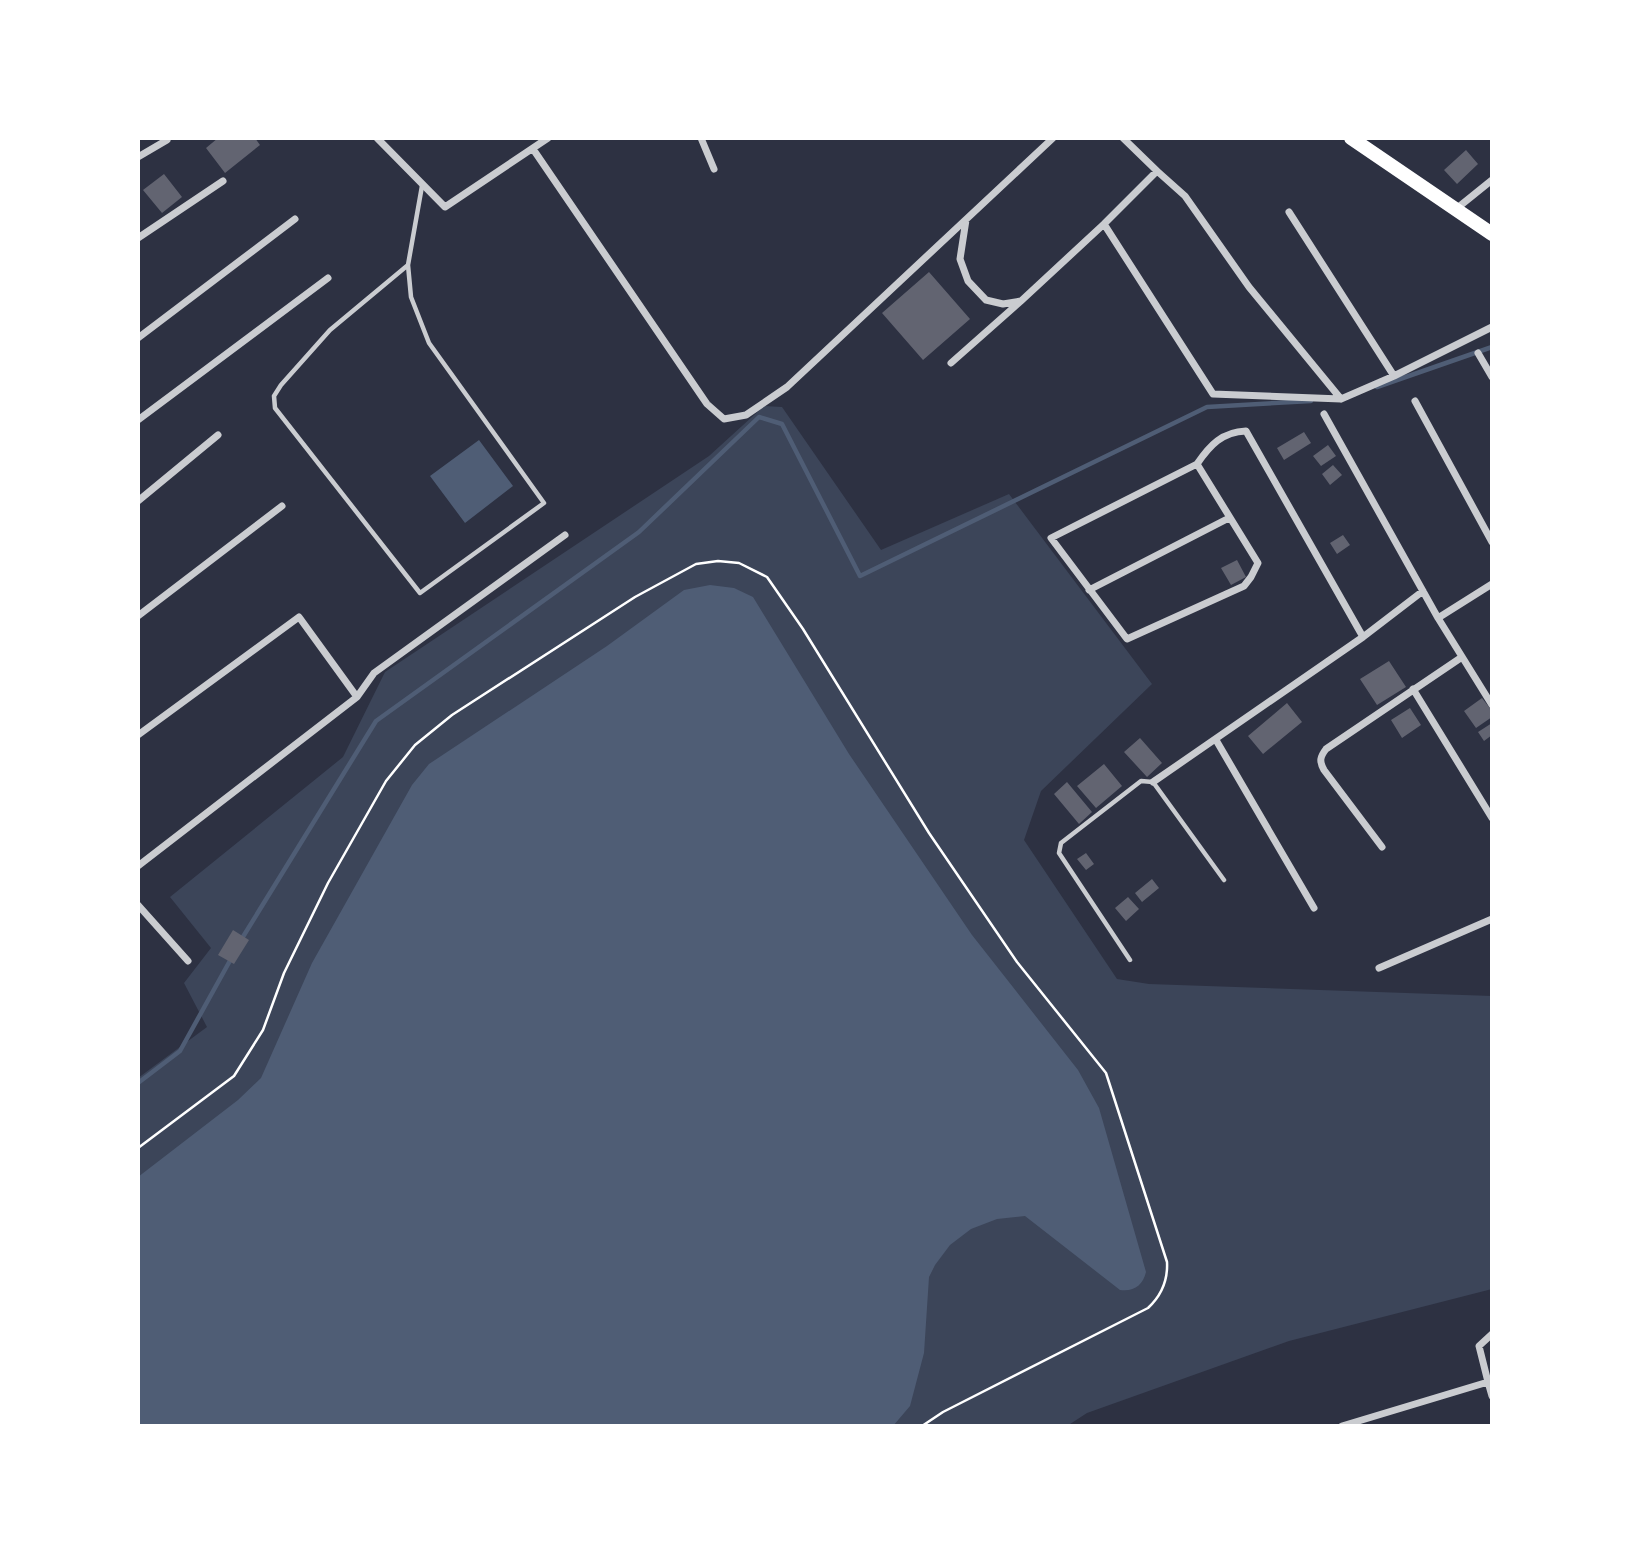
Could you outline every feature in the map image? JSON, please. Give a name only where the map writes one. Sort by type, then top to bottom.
[{"type":"main road","points":[[1351,138],[1492,234]]},
{"type":"street","points":[[377,138],[445,208],[548,138]]},
{"type":"street","points":[[701,138],[714,169]]},
{"type":"street","points":[[533,149],[707,404],[724,419],[747,415],[787,387],[1053,138]]},
{"type":"street","points":[[1123,138],[1185,196],[1249,287],[1341,399]]},
{"type":"street","points":[[138,157],[167,140]]},
{"type":"street","points":[[951,363],[1104,224],[1157,171]]},
{"type":"street","points":[[1455,209],[1492,180]]},
{"type":"street","points":[[138,238],[223,181]]},
{"type":"street","points":[[1289,212],[1394,376]]},
{"type":"street","points":[[138,338],[295,219]]},
{"type":"street","points":[[966,220],[960,259],[968,281],[986,300],[1003,304],[1021,301]]},
{"type":"street","points":[[1104,224],[1213,394],[1341,399],[1492,327]]},
{"type":"street","points":[[138,420],[328,278]]},
{"type":"street","points":[[1478,353],[1492,377]]},
{"type":"street","points":[[1415,401],[1492,542]]},
{"type":"street","points":[[1324,414],[1438,618],[1492,705]]},
{"type":"street","points":[[1197,464],[1258,563],[1244,586],[1127,639],[1051,538],[1197,464],[1208,448],[1232,431],[1246,431],[1363,637]]},
{"type":"street","points":[[138,501],[218,435]]},
{"type":"street","points":[[138,616],[282,506]]},
{"type":"street","points":[[1089,590],[1229,518]]},
{"type":"street","points":[[138,866],[357,697],[374,673],[565,535]]},
{"type":"street","points":[[1438,618],[1492,584]]},
{"type":"street","points":[[1153,782],[1363,637],[1423,591]]},
{"type":"street","points":[[139,733],[299,617],[357,697]]},
{"type":"street","points":[[1382,848],[1324,770],[1321,756],[1326,749],[1462,657]]},
{"type":"street","points":[[1413,689],[1492,818]]},
{"type":"street","points":[[1216,740],[1314,908]]},
{"type":"street","points":[[138,905],[188,961]]},
{"type":"street","points":[[1379,968],[1492,919]]},
{"type":"street","points":[[1492,1334],[1479,1346],[1492,1396]]},
{"type":"street","points":[[1342,1426],[1488,1382]]},
{"type":"lane","points":[[408,265],[330,330],[281,385],[275,396],[275,408],[419,593],[544,503],[429,343],[411,297],[408,265],[422,185]]},
{"type":"lane","points":[[1130,960],[1059,853],[1061,843],[1141,781],[1153,782],[1224,880]]},
{"type":"path","points":[[138,1148],[233,1076],[244,1061],[271,1011],[284,972],[328,883],[386,780],[415,745],[452,715],[635,597],[686,568],[718,561],[749,567],[767,577],[803,629],[929,833],[1017,962],[1106,1073],[1167,1262],[1166,1282],[1156,1301],[1148,1308],[943,1412],[922,1426]]},
{"type":"shaded area","points":[[764,406],[782,407],[881,550],[1009,494],[1152,684],[1041,791],[1024,840],[1117,979],[1149,984],[1492,996],[1492,1289],[1289,1341],[1087,1413],[1067,1426],[138,1426],[138,1078],[207,1027],[184,983],[211,948],[170,897],[343,757],[385,672],[709,456]]},
{"type":"shaded area","points":[[479,440],[513,486],[465,523],[430,476]]},
{"type":"shaded area","points":[[710,585],[734,588],[753,597],[849,754],[972,935],[1078,1070],[1099,1108],[1146,1272],[1143,1281],[1134,1289],[1120,1290],[1025,1216],[997,1219],[971,1229],[950,1245],[929,1277],[924,1353],[910,1406],[893,1426],[138,1426],[138,1177],[238,1100],[261,1078],[312,963],[412,785],[429,764],[607,646],[684,590]]},
{"type":"building","points":[[218,138],[255,138],[260,145],[225,173],[206,148]]},
{"type":"building","points":[[1466,150],[1478,164],[1457,184],[1444,170]]},
{"type":"building","points":[[164,174],[182,197],[162,213],[143,190]]},
{"type":"building","points":[[929,272],[970,319],[923,360],[882,313]]},
{"type":"building","points":[[1304,432],[1311,443],[1284,460],[1277,448]]},
{"type":"building","points":[[1328,445],[1336,456],[1321,466],[1313,456]]},
{"type":"building","points":[[1333,465],[1342,475],[1330,485],[1322,474]]},
{"type":"building","points":[[1343,535],[1350,545],[1337,554],[1330,543]]},
{"type":"building","points":[[1237,560],[1246,577],[1231,585],[1221,568]]},
{"type":"building","points":[[1389,661],[1406,687],[1377,705],[1360,679]]},
{"type":"building","points":[[1482,698],[1492,711],[1492,717],[1476,728],[1464,711]]},
{"type":"building","points":[[1287,703],[1302,722],[1263,754],[1248,736]]},
{"type":"building","points":[[1410,708],[1421,725],[1402,738],[1391,720]]},
{"type":"building","points":[[1492,723],[1492,735],[1484,741],[1478,732]]},
{"type":"building","points":[[1140,738],[1162,763],[1147,777],[1124,752]]},
{"type":"building","points":[[1104,764],[1122,786],[1096,808],[1077,786]]},
{"type":"building","points":[[1067,782],[1092,812],[1079,824],[1054,794]]},
{"type":"building","points":[[1086,853],[1094,864],[1086,870],[1077,859]]},
{"type":"building","points":[[1152,879],[1159,888],[1142,902],[1135,893]]},
{"type":"building","points":[[1128,897],[1139,909],[1126,921],[1115,908]]},
{"type":"building","points":[[233,930],[249,940],[234,964],[218,955]]},
{"type":"waterway","points":[[1377,387],[1492,347]]},
{"type":"waterway","points":[[241,940],[376,721],[639,532],[759,417],[782,424],[860,576],[1207,407],[1311,401]]},
{"type":"waterway","points":[[138,1083],[180,1051],[232,957]]}]
